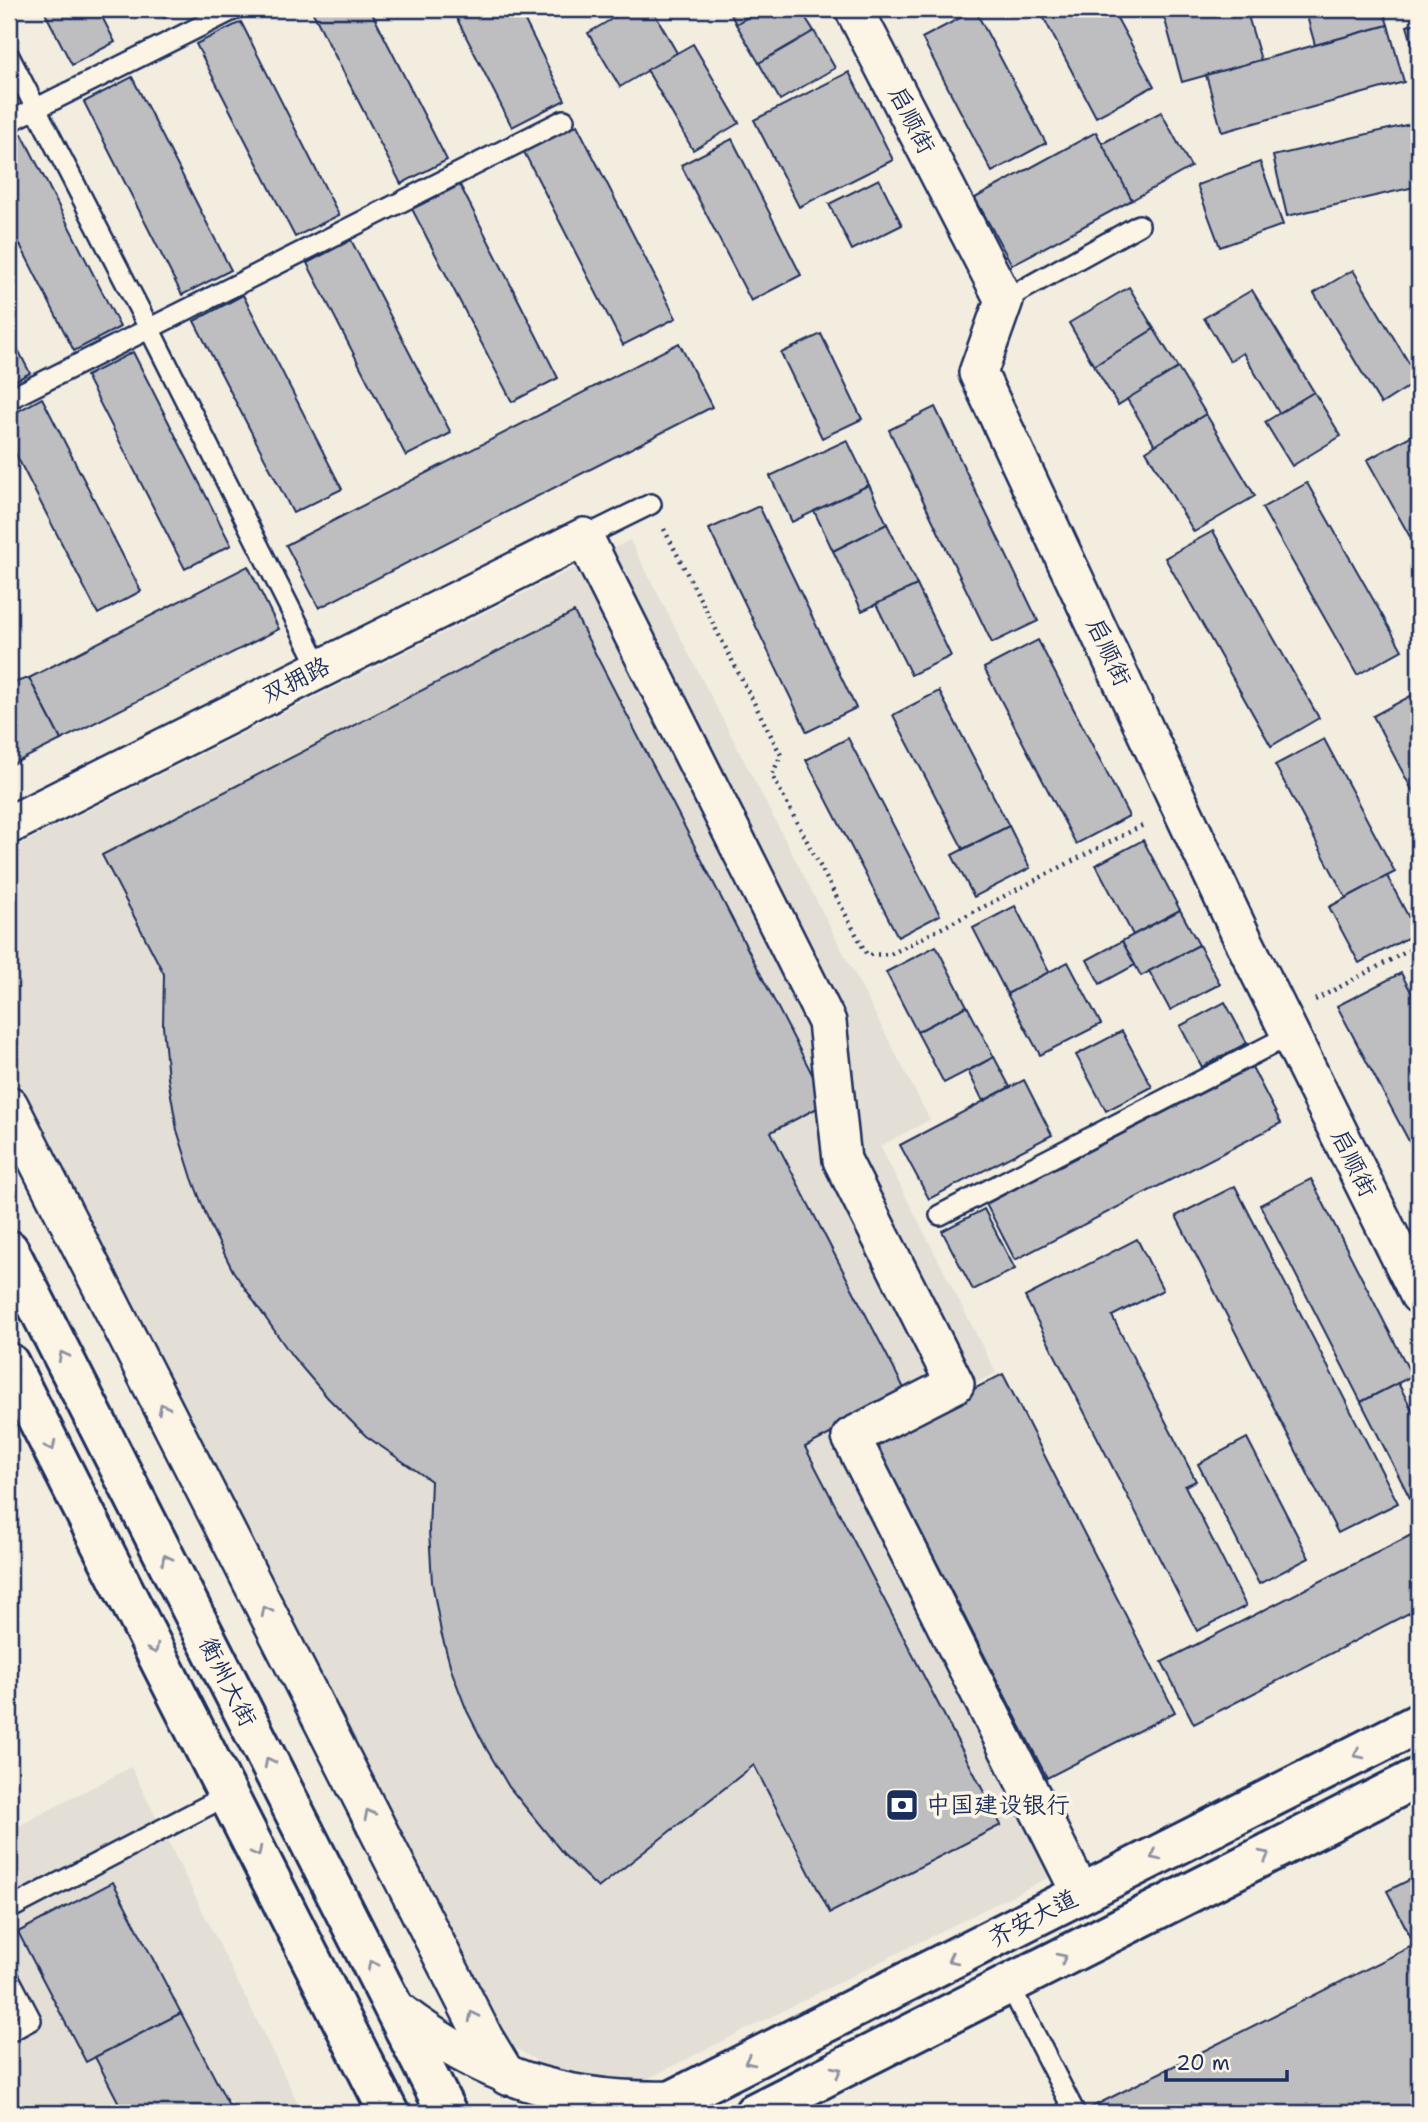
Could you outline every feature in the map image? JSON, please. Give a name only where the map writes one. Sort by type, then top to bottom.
[{"type":"main road","name":"衡州大街","points":[[9,1250],[447,2113]]},
{"type":"main road","name":"衡州大街","points":[[9,1363],[389,2113]]},
{"type":"main road","name":"齐安大道","points":[[660,2107],[1419,1723]]},
{"type":"main road","name":"齐安大道","points":[[754,2113],[1419,1777]]},
{"type":"street","name":"启顺街","points":[[854,9],[1004,300],[978,373],[1180,806],[1419,1295]]},
{"type":"street","name":"双拥路","points":[[9,825],[584,537]]},
{"type":"street","points":[[584,537],[827,1022],[842,1160],[956,1384],[851,1437],[1080,1894]]},
{"type":"street","points":[[9,1105],[484,2038],[507,2076]]},
{"type":"street","points":[[393,2007],[428,2035],[507,2076],[550,2090],[660,2107]]},
{"type":"street","points":[[364,2113],[367,2069]]},
{"type":"lane","points":[[9,122],[235,9]]},
{"type":"lane","points":[[9,57],[320,668]]},
{"type":"lane","points":[[9,399],[564,120]]},
{"type":"lane","points":[[1004,300],[1139,225]]},
{"type":"lane","points":[[584,537],[651,504]]},
{"type":"lane","points":[[940,1215],[1286,1026]]},
{"type":"lane","points":[[9,1909],[228,1795]]},
{"type":"lane","points":[[9,1978],[31,2020],[9,2032]]},
{"type":"lane","points":[[1009,1984],[1075,2113]]},
{"type":"path","points":[[651,504],[781,755],[772,775],[867,955],[891,954],[1180,806]]},
{"type":"path","points":[[1286,1026],[1419,945]]},
{"type":"shaded area","points":[[630,540],[930,1120],[880,1146],[996,1373],[865,1440],[1081,1861],[639,2083],[575,2075],[544,2065],[493,2031],[9,1063],[9,850]]},
{"type":"shaded area","points":[[131,1767],[303,2113],[9,2113],[9,1831]]},
{"type":"building","points":[[43,9],[98,9],[115,42],[72,65]]},
{"type":"building","points":[[159,9],[182,9],[164,18]]},
{"type":"building","points":[[311,9],[370,9],[447,160],[401,184]]},
{"type":"building","points":[[452,9],[519,9],[565,100],[512,127]]},
{"type":"building","points":[[629,9],[652,9],[677,53],[620,87],[588,33]]},
{"type":"building","points":[[728,9],[762,9],[736,24]]},
{"type":"building","points":[[762,9],[800,9],[814,31],[759,63],[736,24]]},
{"type":"building","points":[[1039,9],[1112,9],[1154,86],[1096,117]]},
{"type":"building","points":[[1162,9],[1246,9],[1261,60],[1182,82]]},
{"type":"building","points":[[1305,9],[1383,9],[1388,25],[1315,45]]},
{"type":"building","points":[[975,10],[1046,143],[992,172],[922,38]]},
{"type":"building","points":[[241,22],[339,215],[295,237],[196,44]]},
{"type":"building","points":[[1419,22],[1419,67],[1407,26]]},
{"type":"building","points":[[1388,25],[1404,82],[1222,132],[1206,75]]},
{"type":"building","points":[[814,31],[835,68],[780,100],[759,63]]},
{"type":"building","points":[[693,44],[739,123],[693,150],[647,70]]},
{"type":"building","points":[[849,72],[893,160],[799,207],[754,120]]},
{"type":"building","points":[[132,77],[231,270],[182,295],[84,102]]},
{"type":"building","points":[[1161,112],[1191,167],[1132,200],[1101,144]]},
{"type":"building","points":[[1419,122],[1419,186],[1287,216],[1273,156]]},
{"type":"building","points":[[577,125],[676,318],[623,345],[524,152]]},
{"type":"building","points":[[1096,132],[1132,200],[1012,265],[975,198]]},
{"type":"building","points":[[22,134],[120,327],[74,351],[9,223],[9,140]]},
{"type":"building","points":[[732,139],[801,275],[751,301],[681,165]]},
{"type":"building","points":[[1260,162],[1283,225],[1220,247],[1197,185]]},
{"type":"building","points":[[879,179],[902,225],[852,250],[829,204]]},
{"type":"building","points":[[460,185],[558,378],[512,402],[412,209]]},
{"type":"building","points":[[351,240],[451,433],[406,456],[307,263]]},
{"type":"building","points":[[1353,270],[1419,380],[1381,404],[1314,293]]},
{"type":"building","points":[[1129,287],[1154,329],[1094,366],[1069,323]]},
{"type":"building","points":[[1252,290],[1314,392],[1279,413],[1243,353],[1230,361],[1204,318]]},
{"type":"building","points":[[243,295],[342,489],[293,513],[194,321]]},
{"type":"building","points":[[1154,329],[1178,368],[1118,405],[1094,366]]},
{"type":"building","points":[[9,332],[30,373],[9,384]]},
{"type":"building","points":[[821,334],[862,419],[822,438],[781,353]]},
{"type":"building","points":[[679,343],[712,407],[319,608],[286,545]]},
{"type":"building","points":[[133,352],[231,545],[185,569],[86,376]]},
{"type":"building","points":[[1178,368],[1206,414],[1155,445],[1127,399]]},
{"type":"building","points":[[1314,392],[1341,436],[1292,466],[1265,422]]},
{"type":"building","points":[[42,398],[141,591],[98,614],[9,441],[9,416]]},
{"type":"building","points":[[935,407],[1038,621],[992,643],[889,430]]},
{"type":"building","points":[[1206,414],[1255,496],[1194,532],[1146,451]]},
{"type":"building","points":[[1414,434],[1419,443],[1419,553],[1367,460]]},
{"type":"building","points":[[847,440],[869,485],[792,522],[770,476]]},
{"type":"building","points":[[1307,483],[1402,650],[1357,675],[1262,508]]},
{"type":"building","points":[[869,485],[887,524],[833,551],[814,511]]},
{"type":"building","points":[[759,506],[856,708],[807,732],[709,529]]},
{"type":"building","points":[[887,524],[917,585],[862,611],[833,551]]},
{"type":"building","points":[[1213,531],[1319,718],[1271,746],[1165,558]]},
{"type":"building","points":[[248,566],[279,629],[61,740],[29,678]]},
{"type":"building","points":[[917,585],[951,656],[911,675],[876,604]]},
{"type":"building","points":[[574,612],[827,1103],[771,1132],[907,1394],[805,1447],[1001,1825],[830,1913],[754,1765],[598,1888],[566,1857],[509,1787],[467,1711],[441,1632],[432,1582],[429,1531],[431,1481],[366,1436],[328,1398],[292,1356],[233,1271],[210,1225],[177,1130],[163,1026],[164,974],[102,855]]},
{"type":"building","points":[[1038,640],[1129,816],[1076,844],[984,668]]},
{"type":"building","points":[[29,678],[61,740],[9,766],[9,684]]},
{"type":"building","points":[[939,691],[1009,826],[963,849],[893,715]]},
{"type":"building","points":[[1418,692],[1419,694],[1419,803],[1373,716]]},
{"type":"building","points":[[848,738],[940,915],[898,937],[806,760]]},
{"type":"building","points":[[1324,739],[1395,872],[1346,898],[1275,765]]},
{"type":"building","points":[[1009,826],[1030,868],[974,897],[952,855]]},
{"type":"building","points":[[1143,840],[1180,910],[1133,935],[1096,865]]},
{"type":"building","points":[[1387,876],[1417,933],[1359,963],[1329,907]]},
{"type":"building","points":[[1015,906],[1049,972],[1007,994],[973,928]]},
{"type":"building","points":[[1180,910],[1199,945],[1141,976],[1122,941]]},
{"type":"building","points":[[1122,941],[1135,965],[1100,984],[1087,960]]},
{"type":"building","points":[[1199,945],[1220,984],[1170,1010],[1149,971]]},
{"type":"building","points":[[936,946],[967,1006],[917,1032],[886,972]]},
{"type":"building","points":[[1068,962],[1101,1024],[1040,1055],[1007,994]]},
{"type":"building","points":[[1401,973],[1419,1007],[1419,1160],[1337,1006]]},
{"type":"building","points":[[1225,1002],[1247,1043],[1202,1067],[1180,1026]]},
{"type":"building","points":[[967,1006],[994,1057],[944,1083],[917,1032]]},
{"type":"building","points":[[1122,1031],[1152,1087],[1106,1111],[1076,1055]]},
{"type":"building","points":[[994,1057],[1010,1087],[983,1101],[968,1071]]},
{"type":"building","points":[[1252,1067],[1281,1123],[1015,1260],[986,1204]]},
{"type":"building","points":[[1024,1080],[1052,1135],[929,1199],[900,1145]]},
{"type":"building","points":[[1311,1179],[1412,1376],[1361,1402],[1260,1205]]},
{"type":"building","points":[[1235,1186],[1398,1503],[1338,1533],[1176,1216]]},
{"type":"building","points":[[984,1209],[1015,1269],[973,1290],[942,1231]]},
{"type":"building","points":[[1137,1239],[1163,1290],[1112,1316],[1196,1481],[1185,1486],[1246,1606],[1197,1631],[1025,1297]]},
{"type":"building","points":[[1003,1374],[1175,1712],[1047,1778],[874,1440]]},
{"type":"building","points":[[1398,1383],[1419,1423],[1419,1493],[1410,1498],[1361,1402]]},
{"type":"building","points":[[1247,1438],[1309,1558],[1259,1584],[1198,1464]]},
{"type":"building","points":[[1419,1531],[1419,1608],[1194,1724],[1162,1662]]},
{"type":"building","points":[[1419,1875],[1419,1953],[1387,1891]]},
{"type":"building","points":[[113,1882],[181,2013],[86,2062],[18,1932]]},
{"type":"building","points":[[1410,1947],[1419,1966],[1419,2113],[1090,2113],[1088,2109]]},
{"type":"building","points":[[181,2013],[233,2113],[124,2113],[95,2057]]},
{"type":"place","name":"中国建设银行","points":[[902,1805]]}]
